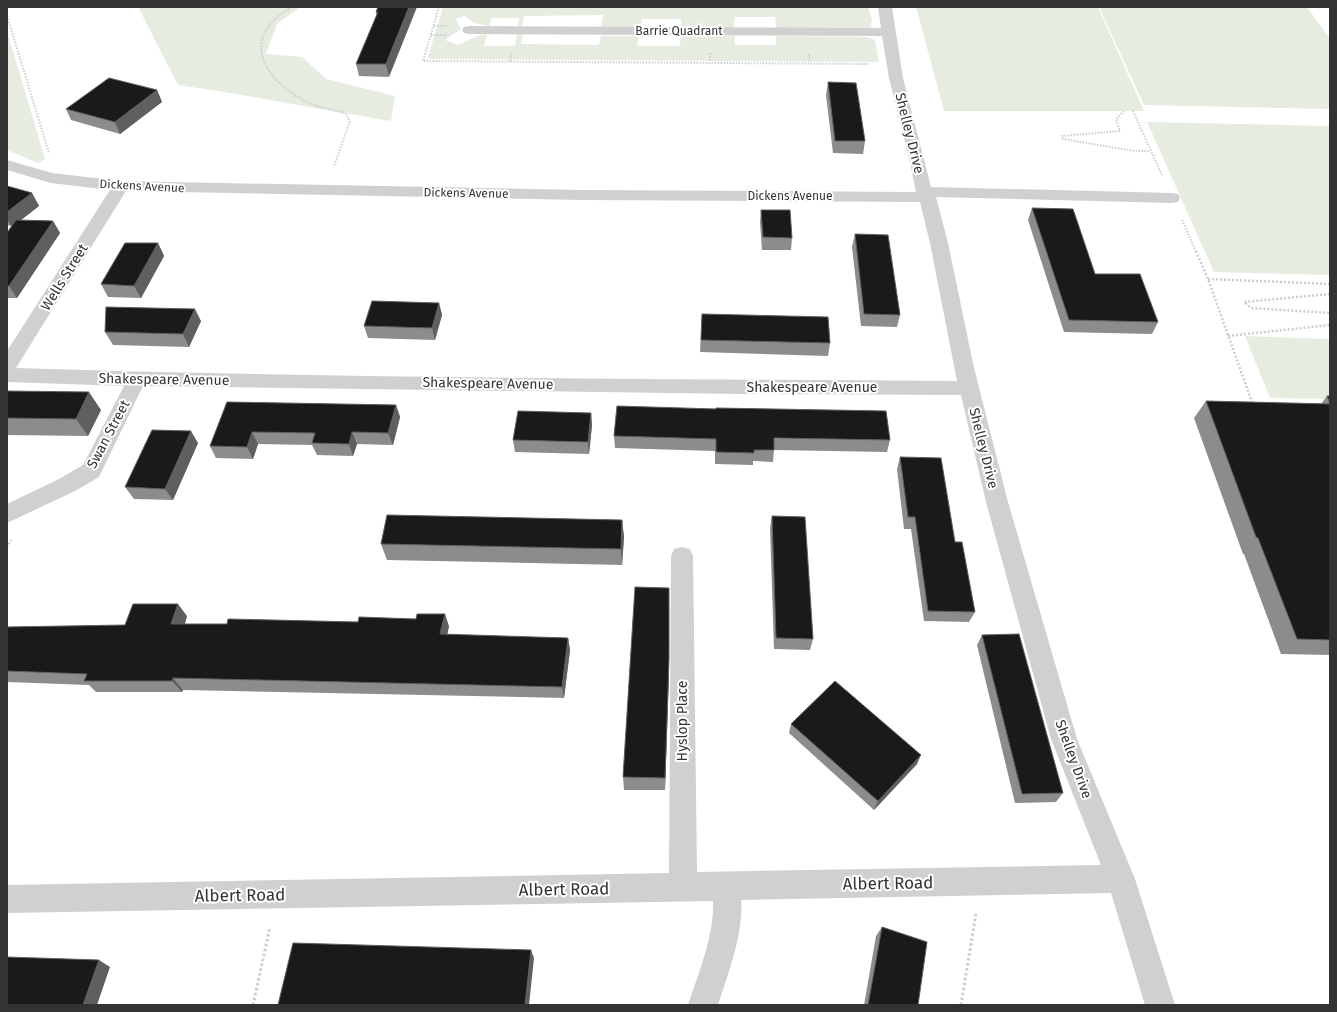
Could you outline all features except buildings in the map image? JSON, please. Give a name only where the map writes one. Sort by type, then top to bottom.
[{"type":"street","name":"Shelley Drive","points":[[885,7],[894,64],[925,194],[939,243],[969,388],[997,502],[1064,739],[1121,879],[1160,1005]]},
{"type":"street","name":"Barrie Quadrant","points":[[469,30],[888,32]]},
{"type":"street","name":"Dickens Avenue","points":[[7,165],[51,178],[120,186],[581,195],[925,194],[1172,198]]},
{"type":"street","name":"Wells Street","points":[[7,367],[120,186]]},
{"type":"street","name":"Shakespeare Avenue","points":[[7,375],[137,379],[742,387],[969,388]]},
{"type":"street","name":"Swan Street","points":[[7,514],[67,485],[91,471],[137,379]]},
{"type":"street","name":"Hyslop Place","points":[[682,556],[683,887]]},
{"type":"street","name":"Albert Road","points":[[7,899],[1121,879]]},
{"type":"street","points":[[703,1005],[717,964],[728,912],[726,886]]},
{"type":"path","points":[[292,7],[283,12],[269,25],[261,42],[261,56],[269,70],[287,90],[310,103],[345,113],[350,121],[324,191]]},
{"type":"path","points":[[440,7],[423,61],[894,64]]},
{"type":"path","points":[[7,16],[52,161],[51,178]]},
{"type":"path","points":[[1124,110],[1116,120],[1120,131],[1062,136],[1063,139],[1150,151]]},
{"type":"path","points":[[1132,111],[1140,128]]},
{"type":"path","points":[[1254,408],[1208,279],[1330,284]]},
{"type":"path","points":[[1330,294],[1244,302],[1251,308],[1330,313]]},
{"type":"path","points":[[1228,336],[1330,325]]},
{"type":"path","points":[[961,1005],[981,881]]},
{"type":"path","points":[[253,1005],[278,894]]},
{"type":"shaded area","points":[[138,7],[300,7],[277,24],[266,54],[302,57],[326,79],[395,96],[391,121],[178,85]]},
{"type":"shaded area","points":[[443,7],[868,7],[872,20],[871,27],[865,29],[776,28],[775,17],[735,17],[734,28],[681,27],[681,19],[642,19],[641,27],[601,27],[603,15],[524,16],[522,26],[518,26],[519,18],[492,18],[489,26],[474,23],[465,16],[456,19],[461,29],[445,40],[458,45],[477,36],[487,34],[484,46],[515,46],[517,34],[523,34],[521,44],[599,45],[601,36],[639,36],[637,46],[680,46],[681,36],[735,36],[735,45],[776,45],[776,36],[867,37],[875,40],[879,62],[431,59],[428,57]]},
{"type":"shaded area","points":[[916,7],[1098,7],[1144,111],[944,111]]},
{"type":"shaded area","points":[[1099,7],[1307,7],[1330,39],[1330,109],[1144,105]]},
{"type":"shaded area","points":[[7,31],[45,159],[38,163],[7,150]]},
{"type":"shaded area","points":[[1147,122],[1330,126],[1330,275],[1214,272]]},
{"type":"shaded area","points":[[1245,336],[1330,339],[1330,399],[1270,398]]}]
